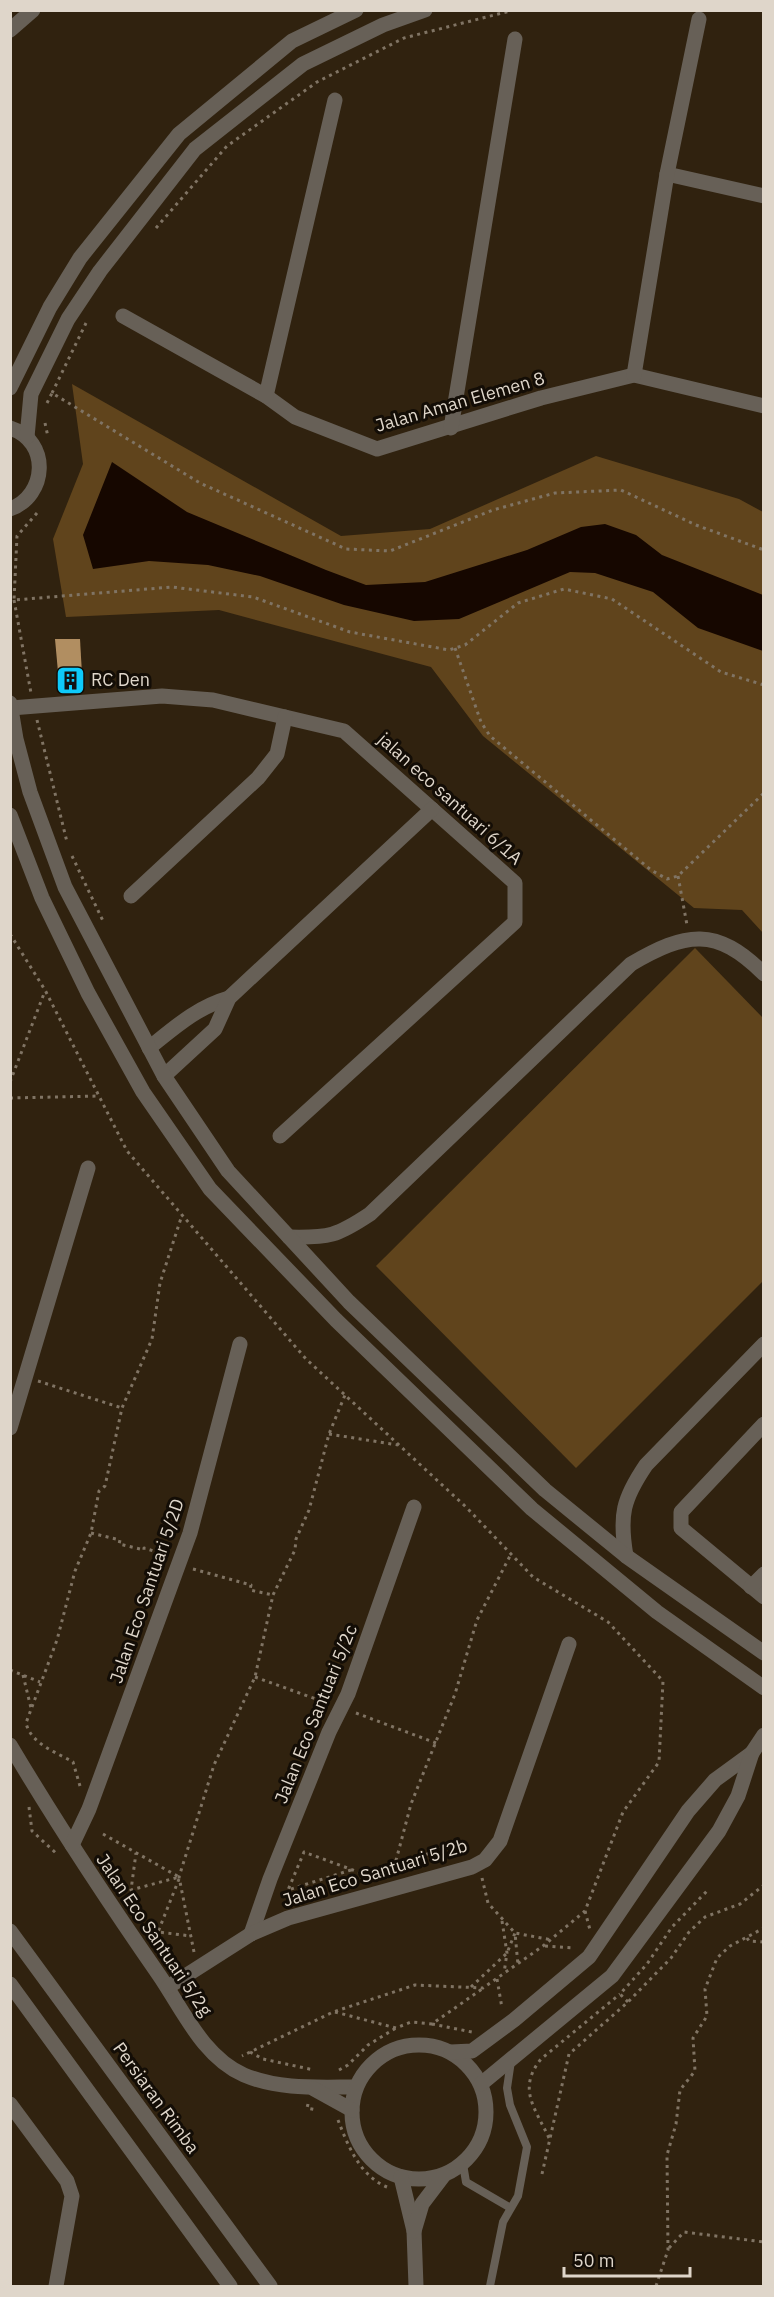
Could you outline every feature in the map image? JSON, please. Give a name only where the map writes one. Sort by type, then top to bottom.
[{"type":"street","points":[[10,30],[33,10]]},
{"type":"street","points":[[10,388],[50,307],[80,258],[179,134],[292,41],[356,10]]},
{"type":"street","points":[[27,437],[31,394],[68,319],[100,271],[195,149],[303,64],[383,25],[425,10]]},
{"type":"street","points":[[633,375],[668,174],[699,19]]},
{"type":"street","points":[[450,428],[515,39]]},
{"type":"street","points":[[266,396],[334,100]]},
{"type":"street","points":[[668,174],[764,196]]},
{"type":"street","name":"Jalan Aman Elemen 8","points":[[123,316],[266,396],[295,417],[377,449],[541,398],[633,375],[764,406]]},
{"type":"street","points":[[10,428],[27,437],[40,460],[40,474],[36,487],[29,498],[10,510]]},
{"type":"street","name":"jalan eco santuari 6/1A","points":[[11,706],[162,696],[213,700],[344,731],[515,883],[515,922],[280,1136]]},
{"type":"street","points":[[11,706],[30,792],[65,887],[164,1076],[228,1171],[350,1302],[537,1482],[626,1556],[764,1653]]},
{"type":"street","points":[[131,896],[258,778],[277,754],[285,717]]},
{"type":"street","points":[[164,1076],[215,1029],[229,998],[432,808]]},
{"type":"street","points":[[11,817],[42,898],[88,993],[143,1092],[210,1189],[336,1320],[532,1509],[657,1612],[764,1688]]},
{"type":"street","points":[[289,1237],[325,1238],[345,1231],[370,1214],[631,964],[672,942],[690,940],[723,942],[747,957],[764,974]]},
{"type":"street","points":[[148,1048],[194,1013],[211,1003],[229,998]]},
{"type":"street","points":[[10,1428],[88,1168]]},
{"type":"street","name":"Jalan Eco Santuari 5/2D","points":[[72,1845],[91,1804],[190,1533],[240,1344]]},
{"type":"street","points":[[626,1556],[622,1532],[622,1509],[632,1485],[646,1465],[764,1344]]},
{"type":"street","points":[[764,1424],[681,1512],[681,1528],[764,1597]]},
{"type":"street","name":"Jalan Eco Santuari 5/2c","points":[[251,1934],[299,1805],[329,1732],[348,1694],[414,1507]]},
{"type":"street","points":[[751,1587],[764,1574]]},
{"type":"street","name":"Jalan Eco Santuari 5/2b","points":[[168,1988],[251,1934],[288,1918],[472,1867],[485,1860],[500,1841],[570,1644]]},
{"type":"street","points":[[481,2084],[612,1976],[719,1831],[738,1796],[752,1753],[764,1735]]},
{"type":"street","name":"Jalan Eco Santuari 5/2g","points":[[10,1745],[87,1871],[205,2043],[226,2064],[243,2074],[273,2084],[356,2087]]},
{"type":"street","points":[[416,2286],[414,2231],[396,2183],[365,2152],[355,2132],[352,2110],[356,2087],[368,2068],[386,2054],[407,2045],[429,2045],[451,2052],[472,2051],[514,2020],[589,1957],[687,1811],[715,1780],[752,1753]]},
{"type":"street","name":"Persiaran Rimba","points":[[10,1931],[270,2286]]},
{"type":"street","points":[[10,1984],[230,2286]]},
{"type":"street","points":[[396,2183],[444,2175],[463,2164],[477,2147],[485,2127],[486,2105],[481,2084],[468,2066],[451,2052]]},
{"type":"street","points":[[311,2087],[352,2110]]},
{"type":"street","points":[[10,2104],[67,2181],[72,2196],[56,2286]]},
{"type":"street","points":[[414,2231],[422,2204],[444,2175]]},
{"type":"lane","points":[[490,2286],[503,2223],[509,2207],[518,2196],[526,2147],[510,2105],[507,2088],[511,2060]]},
{"type":"lane","points":[[463,2164],[466,2182],[509,2207]]},
{"type":"path","points":[[154,230],[227,146],[317,81],[404,38],[514,10]]},
{"type":"path","points":[[50,443],[43,414],[91,317]]},
{"type":"path","points":[[52,393],[200,483],[346,549],[390,551],[493,510],[555,493],[621,490],[696,525],[764,550]]},
{"type":"path","points":[[37,512],[17,536],[14,600],[34,706],[68,846],[107,930]]},
{"type":"path","points":[[14,600],[172,587],[253,597],[350,633],[449,650],[465,645],[518,603],[564,589],[612,599],[721,672],[764,685]]},
{"type":"path","points":[[455,648],[481,722],[490,736],[651,870],[667,879],[678,876],[764,793]]},
{"type":"path","points":[[678,876],[690,940]]},
{"type":"path","points":[[10,1082],[45,990]]},
{"type":"path","points":[[10,1098],[98,1096]]},
{"type":"path","points":[[91,1804],[83,1800],[73,1762],[36,1740],[28,1733],[26,1723],[57,1640],[75,1571],[91,1533],[99,1491],[105,1486],[122,1408],[152,1339],[160,1283],[182,1215]]},
{"type":"path","points":[[26,1377],[122,1408]]},
{"type":"path","points":[[191,1936],[158,1932],[179,1877],[214,1766],[255,1677],[273,1595],[295,1550],[296,1539],[309,1510],[328,1434],[345,1395]]},
{"type":"path","points":[[328,1434],[399,1445]]},
{"type":"path","points":[[394,1868],[411,1804],[455,1694],[477,1620],[511,1554]]},
{"type":"path","points":[[10,1670],[40,1682]]},
{"type":"path","points":[[23,1675],[31,1707]]},
{"type":"path","points":[[103,1834],[179,1877],[195,1956],[202,1966]]},
{"type":"path","points":[[136,1852],[131,1890],[179,1877]]},
{"type":"path","points":[[542,2174],[569,2054],[628,2002],[671,1958],[689,1932],[705,1917],[740,1904],[764,1885]]},
{"type":"path","points":[[549,2140],[530,2098],[527,2084],[531,2071],[541,2059],[620,1994],[647,1964],[672,1927],[707,1891]]},
{"type":"path","points":[[585,1911],[591,1933]]},
{"type":"path","points":[[502,1919],[507,1953]]},
{"type":"path","points":[[656,2286],[668,2250],[667,2155],[676,2124],[680,2091],[695,2072],[693,2038],[707,2016],[705,1989],[708,1976],[717,1958],[730,1946],[764,1928]]},
{"type":"path","points":[[503,1975],[507,1953],[515,1933],[518,1965]]},
{"type":"path","points":[[747,1938],[749,1941],[764,1942]]},
{"type":"path","points":[[543,1946],[579,1948]]},
{"type":"path","points":[[470,1988],[507,1953]]},
{"type":"path","points":[[432,2024],[483,1988]]},
{"type":"path","points":[[620,1994],[628,2002]]},
{"type":"path","points":[[333,2012],[396,2028]]},
{"type":"path","points":[[331,2070],[339,2070],[348,2065],[368,2045],[411,2022],[469,2032],[475,2031]]},
{"type":"path","points":[[250,2052],[263,2059],[322,2070]]},
{"type":"path","points":[[314,2070],[307,2108],[324,2111]]},
{"type":"path","points":[[336,2116],[348,2146],[368,2176],[396,2183]]},
{"type":"path","points":[[668,2250],[684,2232],[764,2242]]},
{"type":"shaded area","points":[[72,384],[341,536],[430,529],[596,456],[739,499],[763,512],[763,933],[742,910],[694,908],[483,736],[431,667],[219,610],[66,617],[53,539],[83,464]]},
{"type":"shaded area","points":[[112,462],[187,512],[366,585],[425,582],[527,550],[581,527],[605,524],[636,535],[662,555],[763,595],[763,651],[698,628],[653,592],[595,573],[570,572],[459,619],[414,621],[344,605],[260,576],[208,565],[149,561],[93,569],[83,535]]},
{"type":"shaded area","points":[[695,948],[763,1018],[763,1281],[576,1468],[376,1266]]},
{"type":"building","name":"RC Den","points":[[55,639],[80,639],[83,692],[60,694]]},
{"type":"place","name":"RC Den","points":[[70,680]]}]
